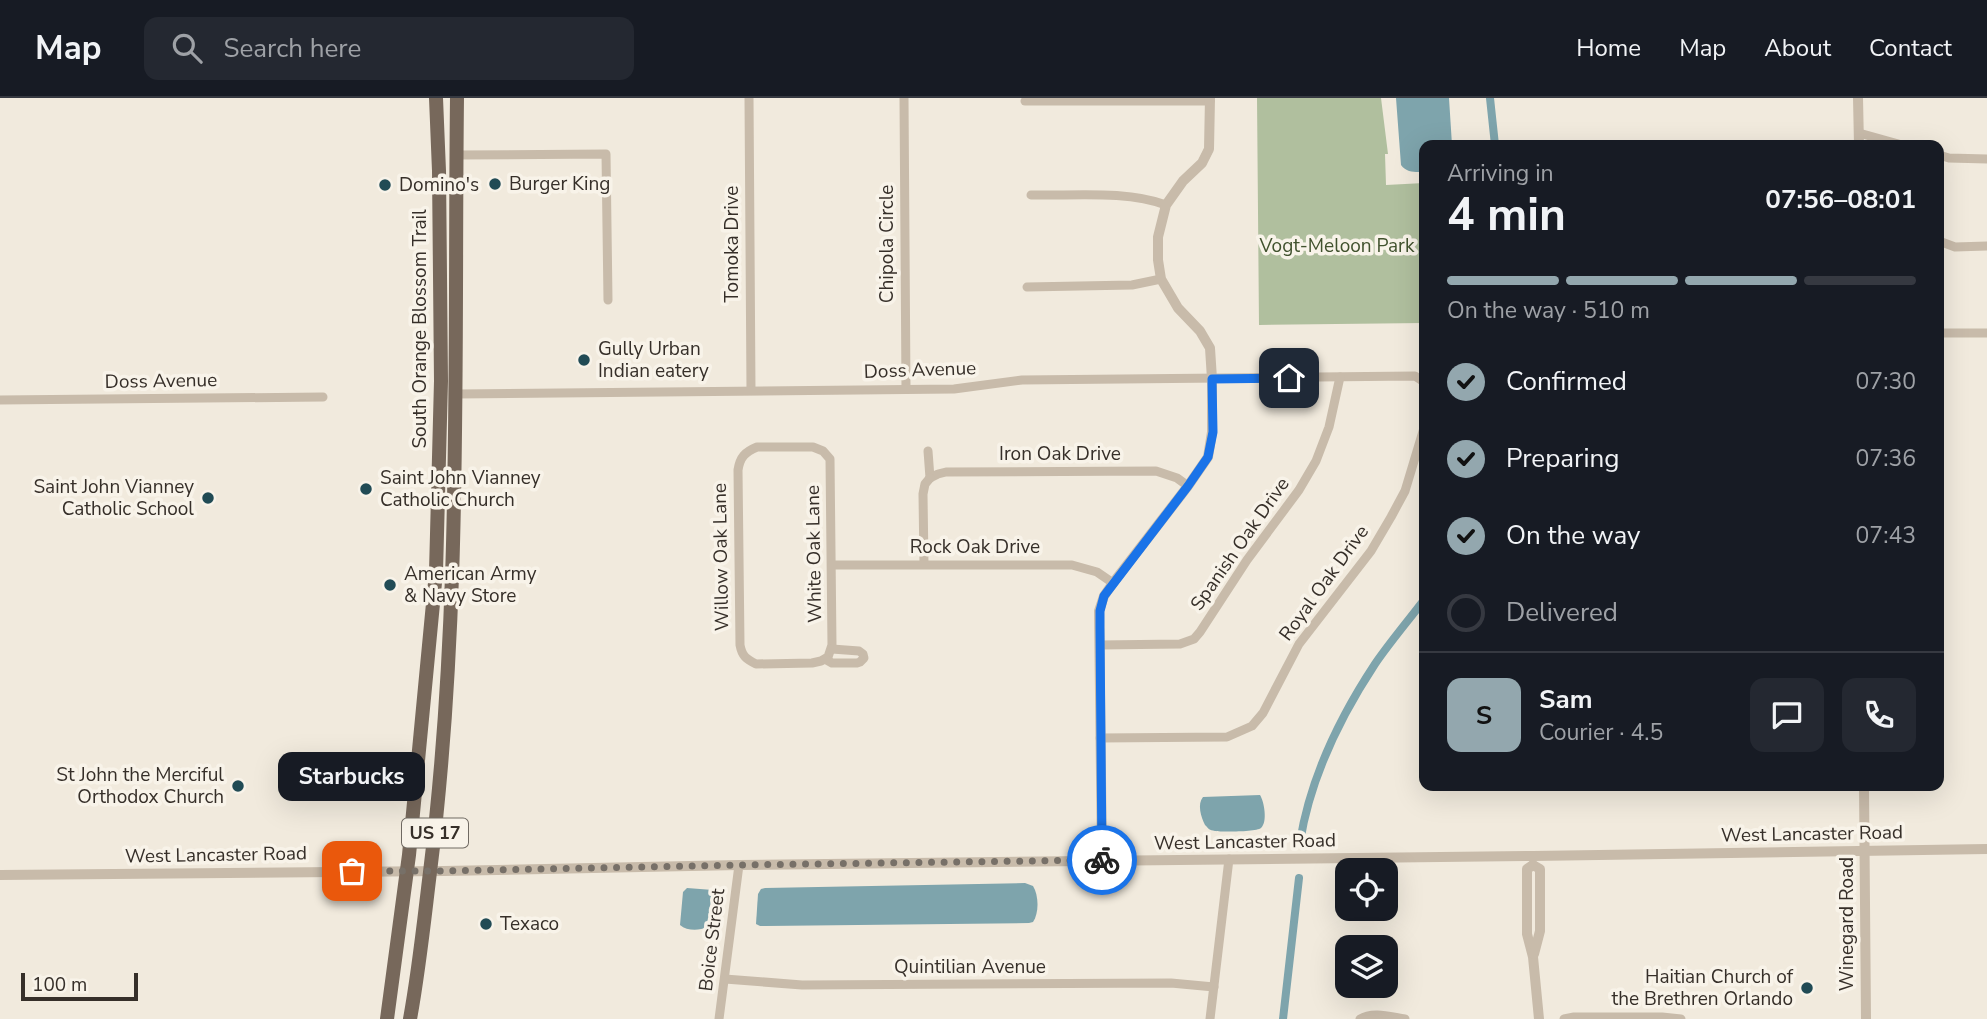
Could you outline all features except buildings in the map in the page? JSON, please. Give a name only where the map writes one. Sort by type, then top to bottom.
[{"type":"main road","name":"South Orange Blossom Trail","points":[[387,1019],[408,870],[429,658],[438,529],[441,380],[436,98]]},
{"type":"main road","name":"South Orange Blossom Trail","points":[[410,1019],[430,871],[445,729],[457,394],[457,98]]},
{"type":"main road","points":[[441,380],[449,391],[457,394]]},
{"type":"main road","points":[[438,529],[445,533],[453,549]]},
{"type":"street","name":"Tomoka Drive","points":[[749,98],[751,390]]},
{"type":"street","name":"Chipola Circle","points":[[904,98],[906,389]]},
{"type":"street","points":[[1858,98],[1859,139]]},
{"type":"street","points":[[1025,101],[1210,99],[1209,149],[1202,163],[1183,181],[1166,205],[1158,237],[1158,260],[1161,279],[1178,308],[1200,331],[1210,348],[1213,432],[1208,457],[1112,583],[1101,602],[1102,860]]},
{"type":"street","points":[[457,155],[607,154],[608,300]]},
{"type":"street","points":[[1944,157],[1987,159]]},
{"type":"street","points":[[1031,195],[1131,196],[1166,205]]},
{"type":"street","points":[[1944,243],[1955,247],[1987,246]]},
{"type":"street","points":[[1027,287],[1132,285],[1161,279]]},
{"type":"street","points":[[1944,333],[1987,333]]},
{"type":"street","name":"Doss Avenue","points":[[457,394],[954,389],[1022,380],[1415,376],[1419,379]]},
{"type":"street","name":"Spanish Oak Drive","points":[[1100,645],[1180,644],[1194,639],[1247,560],[1300,490],[1316,461],[1329,427],[1340,377]]},
{"type":"street","name":"Doss Avenue","points":[[0,400],[323,397]]},
{"type":"street","name":"Willow Oak Lane","points":[[785,447],[757,447],[740,459],[740,645],[742,654],[756,664],[812,663],[825,659]]},
{"type":"street","name":"White Oak Lane","points":[[785,447],[813,447],[823,451],[830,459],[832,649],[825,659]]},
{"type":"street","points":[[924,565],[923,494],[925,484],[930,478],[928,451]]},
{"type":"street","name":"Royal Oak Drive","points":[[1100,738],[1227,737],[1252,726],[1263,713],[1299,644],[1371,551],[1405,491],[1419,451]]},
{"type":"street","name":"Iron Oak Drive","points":[[930,478],[946,472],[1156,471],[1177,478],[1188,486]]},
{"type":"street","name":"Rock Oak Drive","points":[[832,565],[1072,565],[1097,572],[1112,583]]},
{"type":"street","points":[[825,659],[832,663],[857,663],[864,658],[859,651],[832,649]]},
{"type":"street","name":"Winegard Road","points":[[1864,791],[1866,1019]]},
{"type":"street","name":"West Lancaster Road","points":[[0,875],[1102,860],[1533,861],[1864,850],[1987,849]]},
{"type":"street","points":[[1210,1019],[1229,859]]},
{"type":"street","points":[[1533,861],[1527,869],[1526,909],[1539,1019]]},
{"type":"street","name":"Boice Street","points":[[719,1019],[739,865]]},
{"type":"street","name":"Quintilian Avenue","points":[[725,979],[802,985],[1171,983],[1214,987]]},
{"type":"street","points":[[1362,1017],[1405,1019]]},
{"type":"street","points":[[1564,1019],[1681,1019]]},
{"type":"green space","name":"Vogt-Meloon Park","points":[[1257,98],[1381,98],[1388,154],[1385,154],[1386,185],[1419,183],[1419,323],[1259,325]]},
{"type":"water","points":[[1396,98],[1449,98],[1452,140],[1419,140],[1419,172],[1409,171],[1401,165]]},
{"type":"water","points":[[1260,795],[1265,817],[1261,828],[1219,831],[1210,830],[1205,825],[1200,807],[1203,797]]},
{"type":"water","points":[[1025,883],[1033,886],[1037,899],[1035,918],[1029,923],[756,924],[758,894],[765,888]]},
{"type":"water","points":[[687,888],[713,890],[707,927],[693,930],[680,925],[683,892]]},
{"type":"waterway","points":[[1490,98],[1494,140]]},
{"type":"waterway","points":[[1300,842],[1319,772],[1350,705],[1375,664],[1419,606]]},
{"type":"waterway","points":[[1283,1019],[1299,878]]},
{"type":"way so far","points":[[352,871],[1102,860]]},
{"type":"place","name":"Burger King","points":[[495,184]]},
{"type":"place","name":"Domino's","points":[[385,185]]},
{"type":"place","name":"Gully Urban Indian eatery","points":[[584,360]]},
{"type":"place","name":"Saint John Vianney Catholic Church","points":[[366,489]]},
{"type":"place","name":"Saint John Vianney Catholic School","points":[[208,498]]},
{"type":"place","name":"American Army & Navy Store","points":[[390,585]]},
{"type":"place","name":"St John the Merciful Orthodox Church","points":[[238,786]]},
{"type":"place","name":"Starbucks","points":[[352,871]]},
{"type":"place","name":"Texaco","points":[[486,924]]},
{"type":"place","name":"Haitian Church of the Brethren Orlando","points":[[1807,988]]},
{"type":"route","points":[[1102,860],[1101,602],[1112,583],[1208,457],[1213,432],[1212,379],[1289,378]]}]
